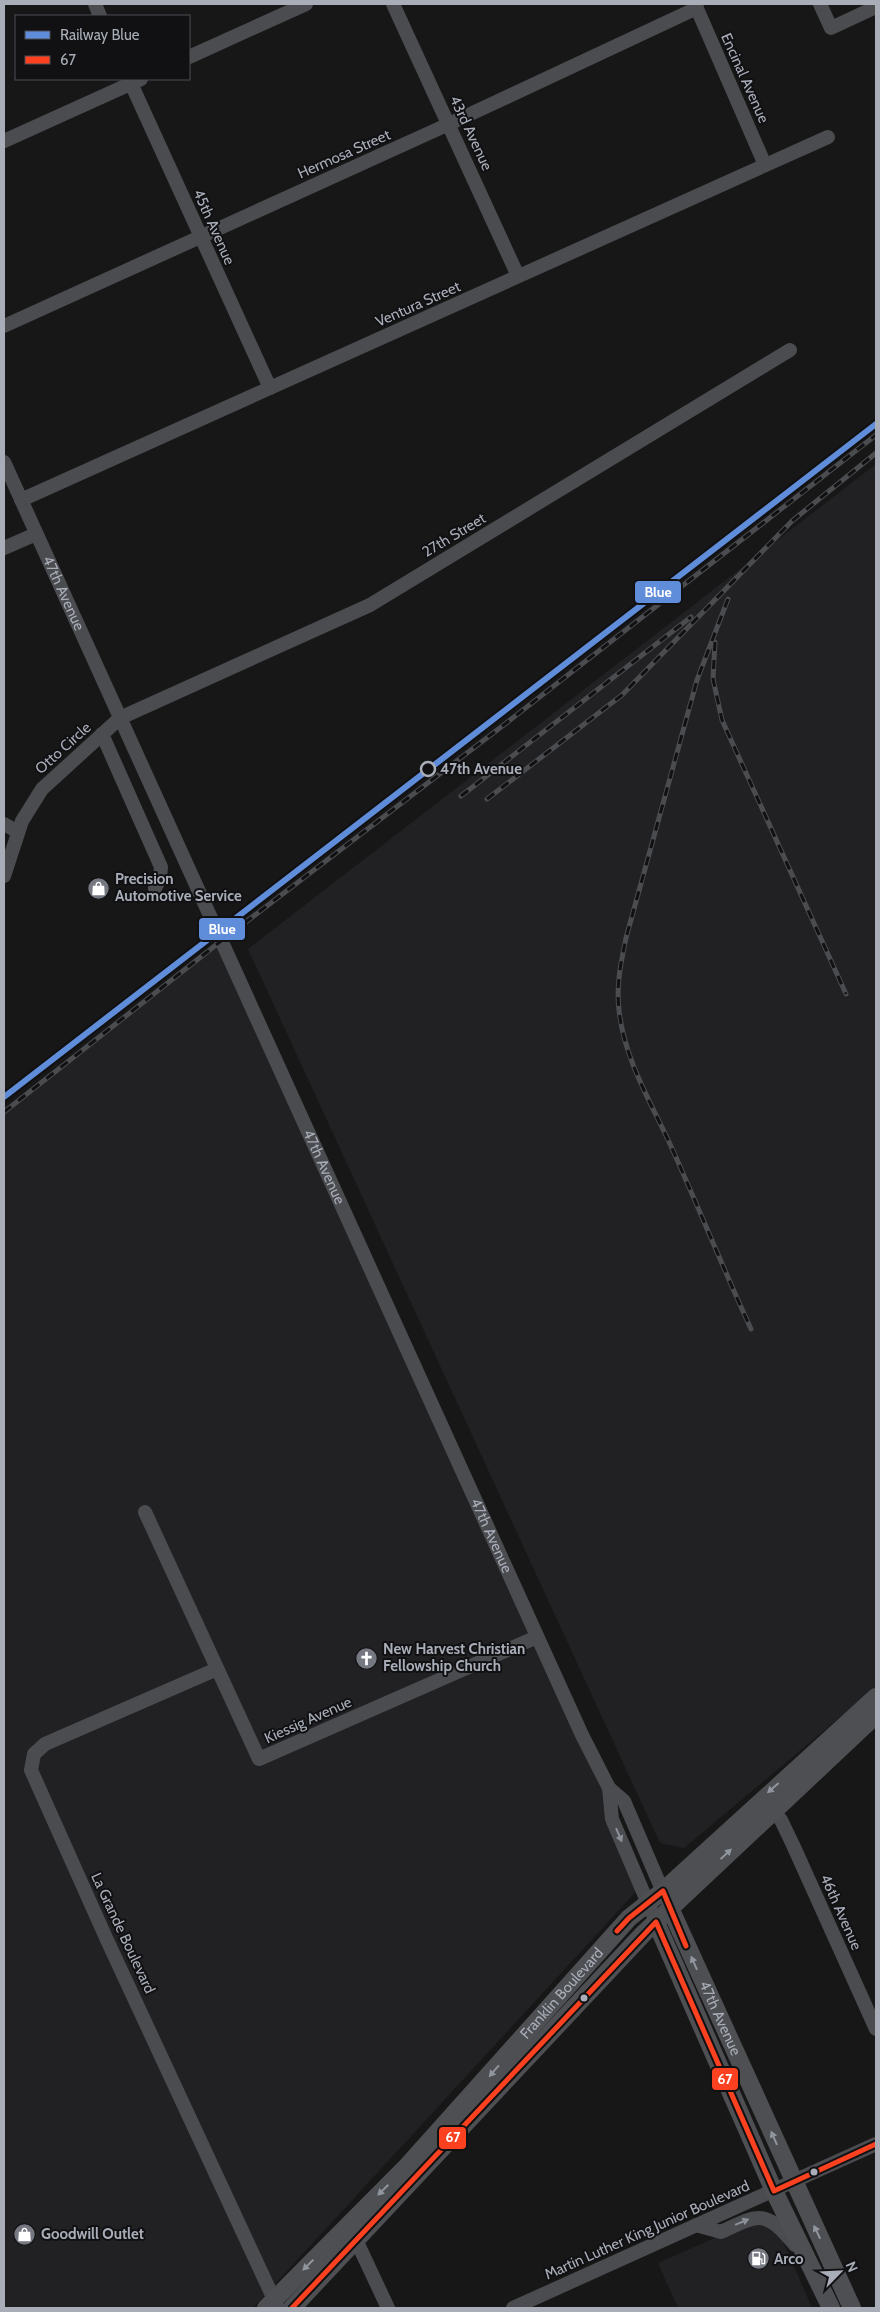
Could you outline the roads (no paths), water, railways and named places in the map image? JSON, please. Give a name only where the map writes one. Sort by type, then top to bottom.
[{"type":"main road","name":"Franklin Boulevard","points":[[273,2305],[408,2165],[629,1918],[663,1890],[876,1697]]},
{"type":"main road","points":[[797,1788],[805,1771],[841,1736],[849,1721],[870,1712],[876,1706]]},
{"type":"main road","name":"Franklin Boulevard","points":[[292,2308],[357,2242],[396,2197],[656,1922],[876,1715]]},
{"type":"main road","name":"47th Avenue","points":[[670,1908],[852,2308]]},
{"type":"main road","name":"47th Avenue","points":[[656,1922],[774,2191],[831,2308]]},
{"type":"street","points":[[190,57],[306,4]]},
{"type":"street","name":"43rd Avenue","points":[[394,4],[518,276]]},
{"type":"street","points":[[820,4],[831,28],[876,7]]},
{"type":"street","name":"Hermosa Street","points":[[4,326],[449,124],[696,6]]},
{"type":"street","name":"Encinal Avenue","points":[[696,6],[765,165]]},
{"type":"street","points":[[4,141],[133,80]]},
{"type":"street","name":"45th Avenue","points":[[133,80],[201,237],[270,388]]},
{"type":"street","name":"Ventura Street","points":[[21,500],[828,137]]},
{"type":"street","name":"27th Street","points":[[120,718],[370,605],[790,350]]},
{"type":"street","name":"47th Avenue","points":[[4,462],[537,1637],[582,1735],[609,1788],[612,1819],[656,1922]]},
{"type":"street","points":[[4,548],[36,534]]},
{"type":"street","name":"Otto Circle","points":[[4,876],[18,832],[31,804],[42,789],[120,718]]},
{"type":"street","points":[[102,734],[159,862],[160,878],[155,888]]},
{"type":"street","points":[[4,824],[18,832]]},
{"type":"street","name":"Kiessig Avenue","points":[[145,1512],[259,1759],[537,1637]]},
{"type":"street","name":"La Grande Boulevard","points":[[217,1669],[45,1744],[34,1754],[31,1770],[273,2305]]},
{"type":"street","name":"47th Avenue","points":[[609,1788],[624,1801],[670,1908]]},
{"type":"street","name":"46th Avenue","points":[[773,1811],[781,1820],[793,1845],[876,2029]]},
{"type":"street","name":"Martin Luther King Junior Boulevard","points":[[513,2308],[876,2144]]},
{"type":"street","points":[[696,2225],[721,2232],[754,2217],[768,2219],[782,2228],[808,2260]]},
{"type":"street","points":[[357,2242],[388,2308]]},
{"type":"railway","points":[[4,1112],[221,941],[505,724],[876,435]]},
{"type":"railway","points":[[487,799],[622,695],[792,521],[876,453]]},
{"type":"railway","points":[[728,599],[697,680],[626,938],[618,1001],[622,1028],[632,1062],[751,1329]]},
{"type":"railway","points":[[461,796],[691,617]]},
{"type":"railway","points":[[715,642],[713,679],[722,720],[846,994]]},
{"type":"rail line","name":"Blue","points":[[4,1097],[876,424]]},
{"type":"place","name":"47th Avenue","points":[[428,769]]},
{"type":"place","name":"Precision Automotive Service","points":[[99,888]]},
{"type":"place","name":"New Harvest Christian Fellowship Church","points":[[367,1658]]},
{"type":"place","name":"Goodwill Outlet","points":[[25,2234]]},
{"type":"place","name":"Arco","points":[[758,2259]]}]
